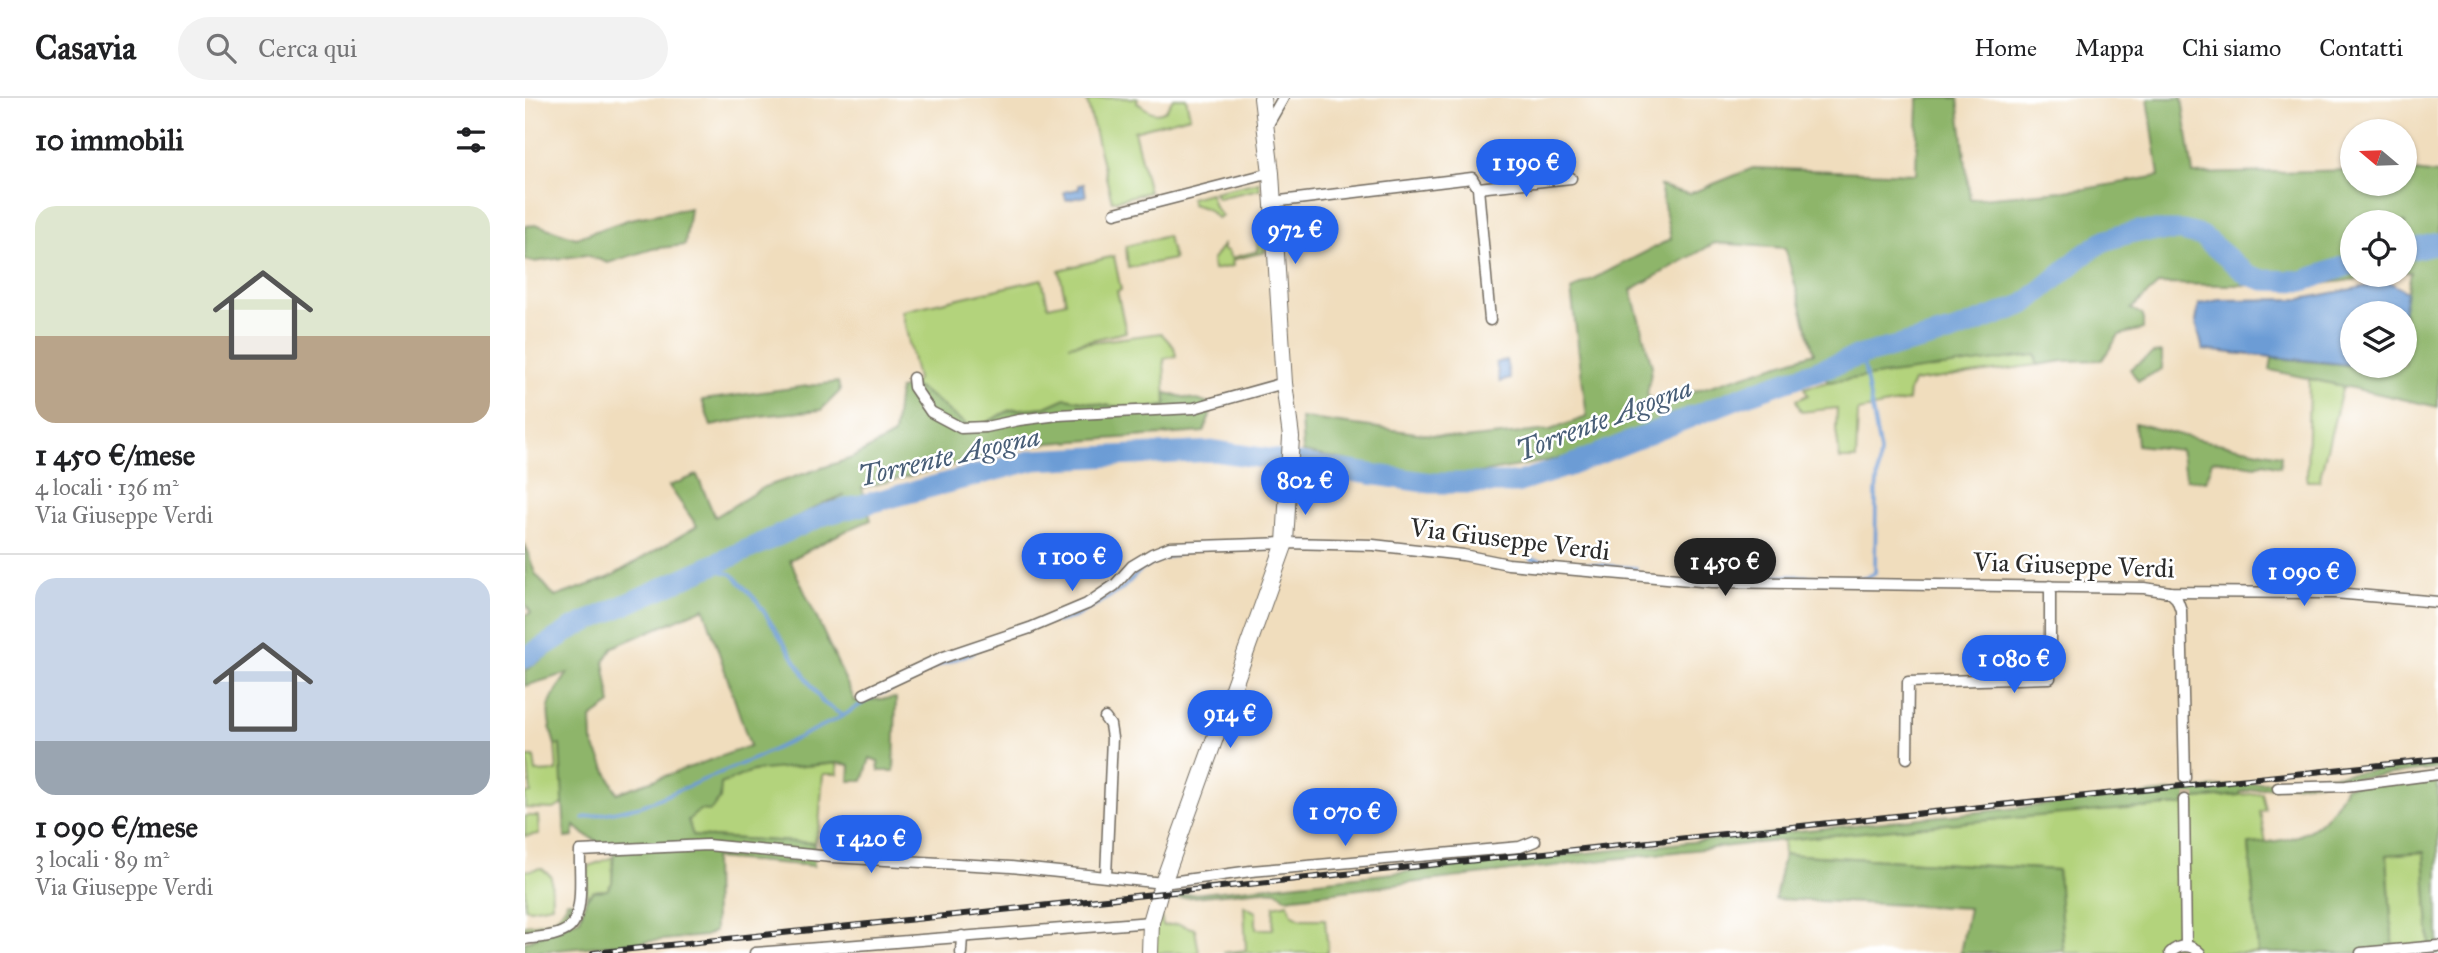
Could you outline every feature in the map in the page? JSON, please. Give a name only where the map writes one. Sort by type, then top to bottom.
[{"type":"street","points":[[1150,953],[1151,922],[1163,883],[1285,543],[1291,437],[1284,383],[1271,173],[1262,98]]},
{"type":"street","points":[[1266,129],[1283,98]]},
{"type":"street","points":[[1115,213],[1271,173]]},
{"type":"street","points":[[1272,202],[1472,178],[1478,188],[1490,320]]},
{"type":"street","points":[[1478,188],[1571,178]]},
{"type":"street","points":[[913,378],[914,387],[931,412],[961,428],[986,428],[1058,415],[1194,408],[1284,383]]},
{"type":"street","name":"Via Giuseppe Verdi","points":[[864,694],[941,658],[1030,628],[1087,604],[1115,585],[1132,566],[1170,547],[1285,543],[1398,548],[1508,564],[1711,582],[2335,593],[2438,602]]},
{"type":"street","points":[[1907,758],[1908,681],[2050,678],[2050,586]]},
{"type":"street","points":[[2170,592],[2177,599],[2181,610],[2185,778]]},
{"type":"street","points":[[1105,719],[1110,725],[1112,738],[1106,876]]},
{"type":"street","points":[[2278,788],[2346,786],[2438,774]]},
{"type":"street","points":[[2184,802],[2186,946]]},
{"type":"street","points":[[525,939],[562,931],[576,919],[580,898],[580,851],[707,845],[832,857],[1011,867],[1163,883],[1251,872],[1520,847],[1535,841]]},
{"type":"street","points":[[755,953],[1151,922]]},
{"type":"street","points":[[961,953],[962,936]]},
{"type":"street","points":[[2170,953],[2186,946],[2193,947],[2200,953]]},
{"type":"street","points":[[2361,953],[2438,946]]},
{"type":"green space","points":[[1101,98],[1138,98],[1137,103],[1158,113],[1166,110],[1173,98],[1186,98],[1190,116],[1134,131],[1149,192],[1112,201],[1087,101]]},
{"type":"green space","points":[[1918,98],[1958,98],[1970,199],[2085,189],[2159,176],[2148,98],[2182,98],[2193,174],[2340,170],[2340,196],[2417,196],[2417,171],[2438,174],[2438,407],[2270,370],[2272,358],[2340,364],[2340,378],[2417,378],[2417,301],[2405,301],[2408,287],[2417,287],[2417,210],[2340,210],[2340,281],[2306,286],[2159,284],[2131,309],[2143,315],[2143,329],[2119,335],[2102,360],[2037,365],[2036,355],[1828,382],[1818,363],[1673,414],[1574,456],[1469,475],[1414,474],[1303,452],[1301,418],[1463,439],[1550,430],[1587,417],[1571,290],[1671,239],[1660,186],[1689,194],[1753,168],[1916,174]],"holes":[[[1715,243],[1785,248],[1814,353],[1657,403],[1647,395],[1652,366],[1631,290]]]},
{"type":"green space","points":[[1259,182],[1260,189],[1217,198],[1214,192]]},
{"type":"green space","points":[[1210,193],[1214,207],[1222,216],[1217,218],[1207,209],[1192,204],[1190,198]]},
{"type":"green space","points":[[690,208],[685,245],[652,249],[608,263],[586,255],[533,262],[525,260],[525,226],[538,225],[576,238],[630,219]]},
{"type":"green space","points":[[1256,224],[1262,224],[1265,252],[1232,260],[1233,266],[1213,270],[1212,261],[1223,245],[1223,250],[1228,251],[1231,258],[1258,251]]},
{"type":"green space","points":[[1167,236],[1174,259],[1128,268],[1126,246]]},
{"type":"green space","points":[[1114,256],[1121,290],[1117,291],[1126,332],[1069,345],[1161,333],[1174,347],[1176,356],[1164,359],[1166,406],[1110,406],[1066,398],[1046,407],[1010,410],[975,429],[913,386],[917,379],[902,311],[1042,279],[1048,306],[1066,302],[1059,270]]},
{"type":"green space","points":[[2162,352],[2162,369],[2138,381],[2130,369],[2153,353]]},
{"type":"green space","points":[[2036,354],[2037,365],[1913,382],[1908,401],[1858,411],[1856,459],[1840,459],[1836,430],[1837,408],[1801,412],[1796,400],[1808,395],[1804,388],[1828,382]]},
{"type":"green space","points":[[2309,379],[2343,386],[2319,481],[2307,481]]},
{"type":"green space","points":[[838,382],[840,391],[821,410],[760,416],[711,426],[702,400]]},
{"type":"green space","points":[[913,386],[975,429],[1010,410],[1046,407],[1066,398],[1110,406],[1149,408],[1166,406],[1166,393],[1214,404],[1204,432],[1035,444],[862,488],[871,520],[790,560],[855,701],[896,698],[894,771],[879,771],[878,761],[870,758],[863,781],[849,781],[850,765],[837,763],[752,771],[721,784],[720,799],[710,811],[700,810],[688,820],[693,836],[814,843],[814,866],[714,858],[715,931],[705,936],[525,953],[525,942],[580,919],[586,899],[593,891],[607,890],[612,883],[614,850],[585,835],[575,826],[573,837],[565,838],[560,745],[555,745],[548,714],[551,699],[568,673],[525,686],[525,671],[585,629],[845,495],[824,503],[585,627],[525,668],[525,615],[531,613],[525,603],[525,544],[535,573],[555,597],[608,578],[697,526],[669,486],[697,475],[715,517],[764,487],[852,458],[894,435],[899,389]],"holes":[[[704,608],[750,746],[617,793],[592,741],[591,718],[611,704],[604,662],[613,647]]]},
{"type":"green space","points":[[2135,423],[2196,439],[2281,455],[2280,467],[2264,463],[2256,466],[2216,460],[2212,461],[2206,481],[2186,479],[2180,450],[2137,445]]},
{"type":"green space","points":[[560,744],[564,803],[554,809],[525,808],[525,794],[531,793],[527,757],[534,757],[536,772],[557,771],[555,745]]},
{"type":"green space","points":[[837,763],[838,774],[823,774],[819,826],[814,843],[693,836],[688,820],[721,784],[732,778],[760,770]]},
{"type":"green space","points":[[2438,764],[2438,769],[2262,788],[2241,792],[2239,795],[2185,800],[2184,805],[1847,834],[1286,898],[1277,891],[1263,890],[1164,900],[1164,897]]},
{"type":"green space","points":[[2438,775],[2438,953],[2258,953],[2249,844],[2282,840],[2308,832],[2328,815],[2346,786]],"holes":[[[2424,852],[2430,946],[2393,950],[2387,855]]]},
{"type":"green space","points":[[2262,793],[2266,810],[2260,812],[2266,843],[2249,845],[2258,953],[2064,953],[2057,870],[1784,854],[1783,839],[2054,813],[2184,805],[2184,800]]},
{"type":"green space","points":[[525,816],[538,816],[539,834],[525,836]]},
{"type":"green space","points":[[2424,852],[2430,946],[2393,950],[2387,854]]},
{"type":"green space","points":[[1784,854],[2058,870],[2063,950],[2038,953],[1960,953],[1969,908],[1775,899]]},
{"type":"green space","points":[[613,857],[612,883],[607,890],[593,891],[586,899],[589,866]]},
{"type":"green space","points":[[541,868],[551,876],[552,905],[525,908],[525,871]]},
{"type":"green space","points":[[567,901],[570,901],[562,921],[525,929],[525,925],[556,917]]},
{"type":"green space","points":[[570,901],[576,902],[573,917],[568,924],[551,932],[525,935],[525,929],[562,922]]},
{"type":"green space","points":[[1288,903],[1292,914],[1301,919],[1325,919],[1328,953],[1223,953],[1246,950],[1244,906],[1256,912],[1256,929],[1273,929],[1274,906]]},
{"type":"green space","points":[[1160,911],[1163,926],[1178,924],[1195,929],[1199,953],[1150,953]]},
{"type":"water","points":[[1084,184],[1086,196],[1066,200],[1064,192],[1079,189],[1079,185]]},
{"type":"water","points":[[2363,287],[2398,287],[2407,292],[2405,301],[2340,301],[2340,364],[2203,350],[2196,322],[2199,304],[2219,300],[2301,299]]},
{"type":"water","points":[[1506,360],[1510,379],[1500,382],[1496,363]]},
{"type":"waterway","name":"Torrente Agogna","points":[[525,658],[573,628],[824,515],[1034,460],[1215,451],[1431,483],[1516,483],[1569,466],[1741,397],[1862,355],[1952,332],[2025,304],[2102,242],[2138,231],[2182,231],[2202,236],[2248,275],[2264,280],[2303,281],[2340,268]]},
{"type":"waterway","name":"Torrente Agogna","points":[[2417,248],[2438,243]]},
{"type":"waterway","points":[[1745,575],[1865,578],[1875,573],[1876,493],[1880,452],[1862,355]]},
{"type":"waterway","points":[[1056,622],[1075,617],[1121,590],[1141,570],[1159,560],[1189,550]]},
{"type":"waterway","points":[[1531,559],[1636,568]]},
{"type":"waterway","points":[[706,568],[732,574],[757,601],[822,702],[843,716]]},
{"type":"waterway","points":[[1685,571],[1707,573]]},
{"type":"waterway","points":[[1722,574],[1737,575]]},
{"type":"waterway","points":[[932,668],[974,652]]},
{"type":"waterway","points":[[583,818],[641,806],[758,757],[843,716],[875,695],[906,680]]},
{"type":"tunnel","points":[[2184,800],[2185,778]]},
{"type":"railway","points":[[593,953],[2438,759]]}]
